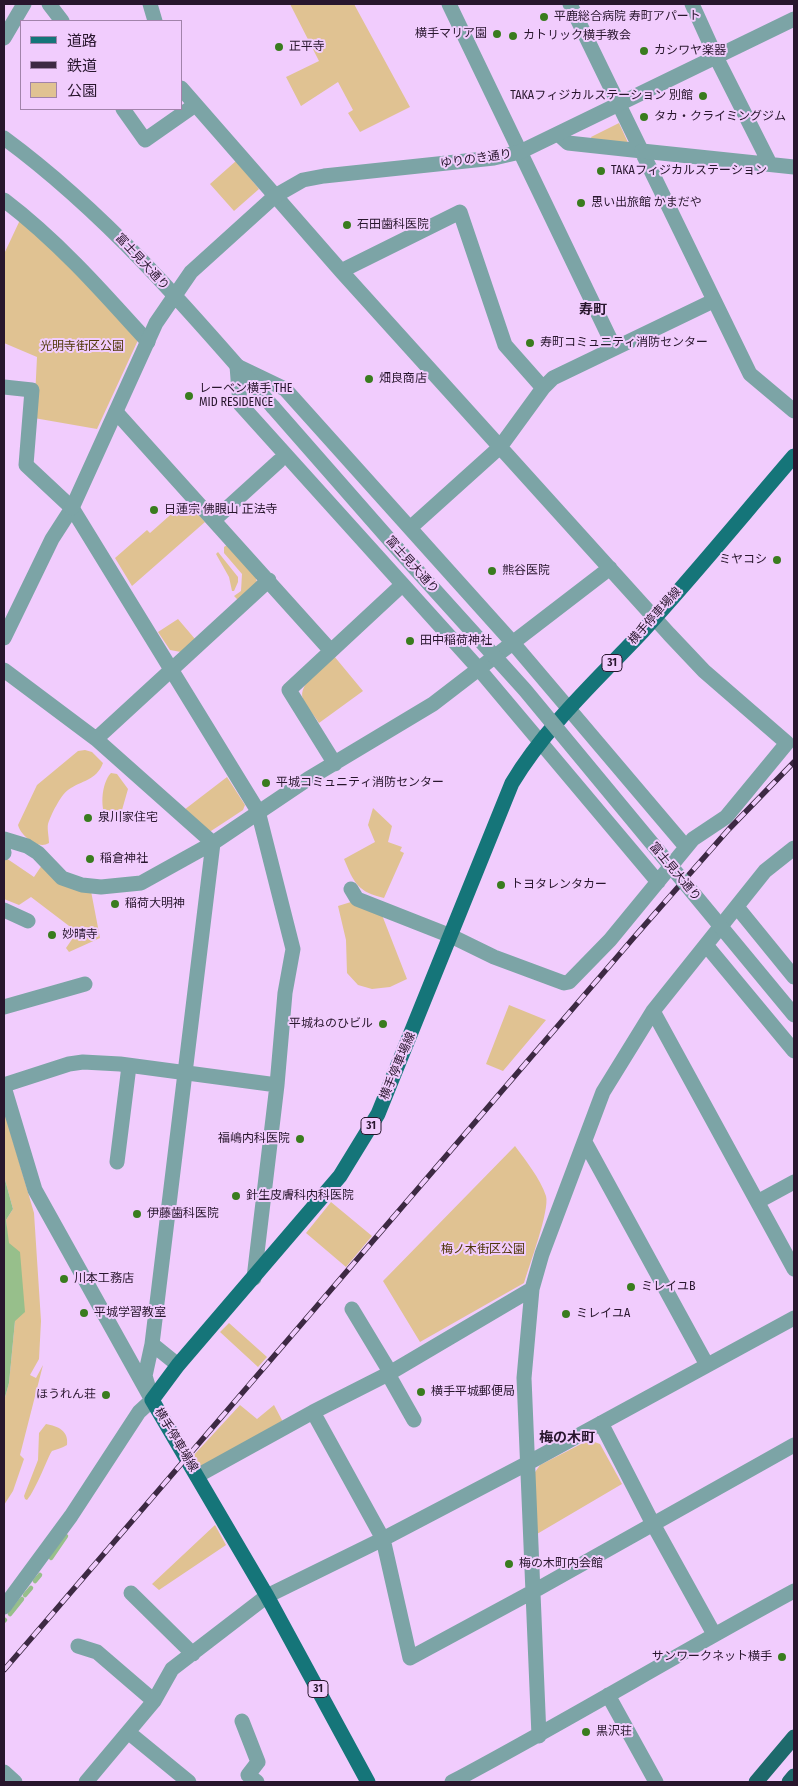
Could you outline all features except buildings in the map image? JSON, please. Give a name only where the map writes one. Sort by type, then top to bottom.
[{"type":"highway","points":[[756,1782],[794,1737]]},
{"type":"highway","points":[[789,1782],[794,1776]]},
{"type":"main road","name":"横手停車場線","points":[[368,1782],[268,1596],[152,1400],[178,1365],[340,1176],[378,1114],[512,783],[540,743],[569,708],[654,618],[794,456]]},
{"type":"street","points":[[4,38],[24,4]]},
{"type":"street","points":[[49,4],[61,20]]},
{"type":"street","points":[[150,4],[155,20]]},
{"type":"street","points":[[449,4],[614,347]]},
{"type":"street","points":[[570,4],[750,374],[794,412]]},
{"type":"street","points":[[692,4],[716,57],[770,164]]},
{"type":"street","name":"ゆりのき通り","points":[[4,638],[52,539],[72,508],[148,342],[173,296],[191,272],[275,196],[303,180],[324,176],[494,158],[520,152],[794,19]]},
{"type":"street","points":[[182,89],[341,271],[654,618],[704,671],[787,743],[726,816],[693,838],[610,940],[570,982],[564,983],[525,969],[451,936],[358,899],[351,889]]},
{"type":"street","points":[[125,110],[145,140],[195,105]]},
{"type":"street","points":[[558,134],[568,143],[794,167]]},
{"type":"street","name":"富士見大通り","points":[[4,138],[88,206],[237,366],[525,690],[794,1015]]},
{"type":"street","points":[[4,200],[78,266],[148,342]]},
{"type":"street","points":[[341,271],[460,212],[505,345],[543,388]]},
{"type":"street","points":[[410,528],[500,447],[543,388],[553,378],[713,301]]},
{"type":"street","points":[[237,366],[285,389],[513,643],[686,847]]},
{"type":"street","points":[[237,366],[240,404],[478,668],[658,882]]},
{"type":"street","points":[[4,387],[32,390],[26,466],[72,508],[258,811],[293,950],[285,993],[277,1085],[254,1278]]},
{"type":"street","points":[[116,412],[331,651]]},
{"type":"street","points":[[214,520],[279,461]]},
{"type":"street","points":[[4,839],[27,846],[38,853],[62,878],[82,885],[102,887],[141,882],[213,843],[258,811],[432,704],[610,568]]},
{"type":"street","points":[[96,739],[269,580]]},
{"type":"street","points":[[335,764],[288,690],[402,585]]},
{"type":"street","points":[[4,670],[96,739],[213,843]]},
{"type":"street","points":[[152,1400],[145,1376],[152,1344],[213,843]]},
{"type":"street","points":[[539,1736],[524,1378],[532,1289],[542,1254],[603,1092],[653,1011],[765,871],[794,848]]},
{"type":"street","points":[[737,906],[794,977]]},
{"type":"street","points":[[4,910],[28,921]]},
{"type":"street","points":[[706,945],[794,1051]]},
{"type":"street","points":[[4,1007],[85,984]]},
{"type":"street","points":[[653,1011],[759,1201],[794,1269]]},
{"type":"street","points":[[152,1400],[35,1190],[4,1086],[69,1064],[83,1062],[277,1085]]},
{"type":"street","points":[[117,1162],[129,1066]]},
{"type":"street","points":[[585,1142],[707,1365]]},
{"type":"street","points":[[759,1201],[794,1182]]},
{"type":"street","points":[[198,1476],[313,1412],[389,1373],[532,1289]]},
{"type":"street","points":[[352,1309],[414,1420]]},
{"type":"street","points":[[86,1782],[154,1701],[172,1669],[268,1596],[384,1539],[528,1463],[794,1318]]},
{"type":"street","points":[[152,1344],[178,1365]]},
{"type":"street","points":[[4,1607],[70,1516],[139,1412],[152,1400]]},
{"type":"street","points":[[313,1412],[384,1539],[410,1658],[534,1591],[794,1444]]},
{"type":"street","points":[[601,1423],[653,1524],[714,1634]]},
{"type":"street","points":[[452,1782],[539,1736],[714,1634],[794,1591]]},
{"type":"street","points":[[131,1593],[192,1654]]},
{"type":"street","points":[[78,1646],[97,1652],[154,1701]]},
{"type":"street","points":[[608,1695],[656,1782]]},
{"type":"street","points":[[242,1721],[258,1762],[248,1775],[256,1782]]},
{"type":"street","points":[[128,1732],[189,1782]]},
{"type":"street","points":[[4,1772],[15,1782]]},
{"type":"green space","points":[[290,4],[354,4],[410,107],[360,132],[348,113],[353,110],[338,82],[301,106],[286,77],[319,61]]},
{"type":"green space","points":[[619,123],[630,147],[593,142],[591,137]]},
{"type":"green space","points":[[236,161],[259,189],[234,211],[210,184]]},
{"type":"green space","name":"光明寺街区公園","points":[[20,220],[52,247],[139,338],[97,429],[34,418],[37,357],[4,343],[4,254]]},
{"type":"green space","points":[[186,501],[205,522],[132,586],[115,558],[147,530],[150,533]]},
{"type":"green space","points":[[227,545],[254,572],[257,582],[239,601],[234,596],[241,591],[242,574],[224,553],[224,547]]},
{"type":"green space","points":[[218,552],[238,577],[234,591],[232,591],[229,577],[216,554]]},
{"type":"green space","points":[[178,619],[195,639],[181,652],[170,650],[158,632]]},
{"type":"green space","points":[[334,656],[363,691],[319,723],[304,702],[302,693],[308,681]]},
{"type":"green space","points":[[78,751],[92,752],[103,763],[100,769],[93,777],[68,790],[62,797],[48,824],[49,843],[40,845],[30,841],[18,825],[37,785]]},
{"type":"green space","points":[[111,773],[117,774],[128,789],[120,817],[113,822],[109,822],[104,812],[102,798],[105,783]]},
{"type":"green space","points":[[227,777],[245,805],[243,810],[211,831],[206,830],[184,810]]},
{"type":"green space","points":[[373,808],[392,826],[388,842],[402,847],[400,851],[404,853],[384,898],[368,893],[358,885],[344,859],[375,842],[368,825]]},
{"type":"green space","points":[[6,858],[34,877],[42,865],[91,891],[100,938],[69,952],[66,948],[77,932],[31,897],[19,905],[4,899],[4,863]]},
{"type":"green space","points":[[351,902],[382,915],[407,979],[390,987],[372,989],[358,985],[347,973],[346,940],[338,906]]},
{"type":"green space","points":[[509,1005],[546,1020],[503,1071],[486,1064]]},
{"type":"green space","points":[[4,1110],[34,1213],[41,1321],[39,1359],[30,1375],[36,1378],[43,1365],[20,1455],[24,1459],[13,1491],[4,1505],[4,1401],[9,1383],[15,1321],[6,1220],[13,1209],[4,1176]]},
{"type":"green space","name":"梅ノ木街区公園","points":[[515,1146],[536,1176],[546,1196],[542,1225],[524,1283],[420,1342],[383,1281]]},
{"type":"green space","points":[[331,1202],[372,1236],[346,1267],[306,1233]]},
{"type":"green space","points":[[229,1323],[267,1357],[258,1367],[220,1332]]},
{"type":"green space","points":[[240,1405],[257,1419],[274,1405],[283,1422],[201,1470],[193,1456]]},
{"type":"green space","points":[[46,1424],[62,1430],[66,1436],[67,1445],[52,1451],[27,1500],[24,1496],[38,1460],[39,1433]]},
{"type":"green space","points":[[589,1440],[600,1444],[622,1484],[537,1534],[533,1475],[540,1465]]},
{"type":"green space","points":[[215,1525],[226,1545],[159,1590],[152,1584]]},
{"type":"shaded area","points":[[4,1176],[13,1209],[6,1220],[9,1243],[20,1252],[25,1312],[15,1321],[9,1383],[4,1401]]},
{"type":"waterway","points":[[51,1558],[66,1536]]},
{"type":"waterway","points":[[35,1581],[40,1575]]},
{"type":"waterway","points":[[25,1595],[31,1588]]},
{"type":"waterway","points":[[10,1614],[22,1599]]},
{"type":"railway","points":[[4,1670],[636,935],[729,829],[794,762]]},
{"type":"place","name":"平鹿総合病院 寿町アパート","points":[[544,17]]},
{"type":"place","name":"横手マリア園","points":[[497,34]]},
{"type":"place","name":"カトリック横手教会","points":[[513,36]]},
{"type":"place","name":"正平寺","points":[[279,47]]},
{"type":"place","name":"カシワヤ楽器","points":[[644,51]]},
{"type":"place","name":"TAKAフィジカルステーション 別館","points":[[703,96]]},
{"type":"place","name":"タカ・クライミングジム","points":[[644,117]]},
{"type":"place","name":"TAKAフィジカルステーション","points":[[601,171]]},
{"type":"place","name":"思い出旅館 かまだや","points":[[581,203]]},
{"type":"place","name":"石田歯科医院","points":[[347,225]]},
{"type":"place","name":"寿町コミュニティ消防センター","points":[[530,343]]},
{"type":"place","name":"畑良商店","points":[[369,379]]},
{"type":"place","name":"レーベン横手 THE MID RESIDENCE","points":[[189,396]]},
{"type":"place","name":"日蓮宗 佛眼山 正法寺","points":[[154,510]]},
{"type":"place","name":"ミヤコシ","points":[[777,560]]},
{"type":"place","name":"熊谷医院","points":[[492,571]]},
{"type":"place","name":"田中稲荷神社","points":[[410,641]]},
{"type":"place","name":"平城コミュニティ消防センター","points":[[266,783]]},
{"type":"place","name":"泉川家住宅","points":[[88,818]]},
{"type":"place","name":"稲倉神社","points":[[90,859]]},
{"type":"place","name":"トヨタレンタカー","points":[[501,885]]},
{"type":"place","name":"稲荷大明神","points":[[115,904]]},
{"type":"place","name":"妙晴寺","points":[[52,935]]},
{"type":"place","name":"平城ねのひビル","points":[[383,1024]]},
{"type":"place","name":"福嶋内科医院","points":[[300,1139]]},
{"type":"place","name":"針生皮膚科内科医院","points":[[236,1196]]},
{"type":"place","name":"伊藤歯科医院","points":[[137,1214]]},
{"type":"place","name":"川本工務店","points":[[64,1279]]},
{"type":"place","name":"ミレイユB","points":[[631,1287]]},
{"type":"place","name":"平城学習教室","points":[[84,1313]]},
{"type":"place","name":"ミレイユA","points":[[566,1314]]},
{"type":"place","name":"横手平城郵便局","points":[[421,1392]]},
{"type":"place","name":"ほうれん荘","points":[[106,1395]]},
{"type":"place","name":"梅の木町内会館","points":[[509,1564]]},
{"type":"place","name":"サンワークネット横手","points":[[782,1657]]},
{"type":"place","name":"黒沢荘","points":[[586,1732]]},
{"type":"district","name":"寿町","points":[[593,310]]},
{"type":"district","name":"梅の木町","points":[[567,1438]]}]
